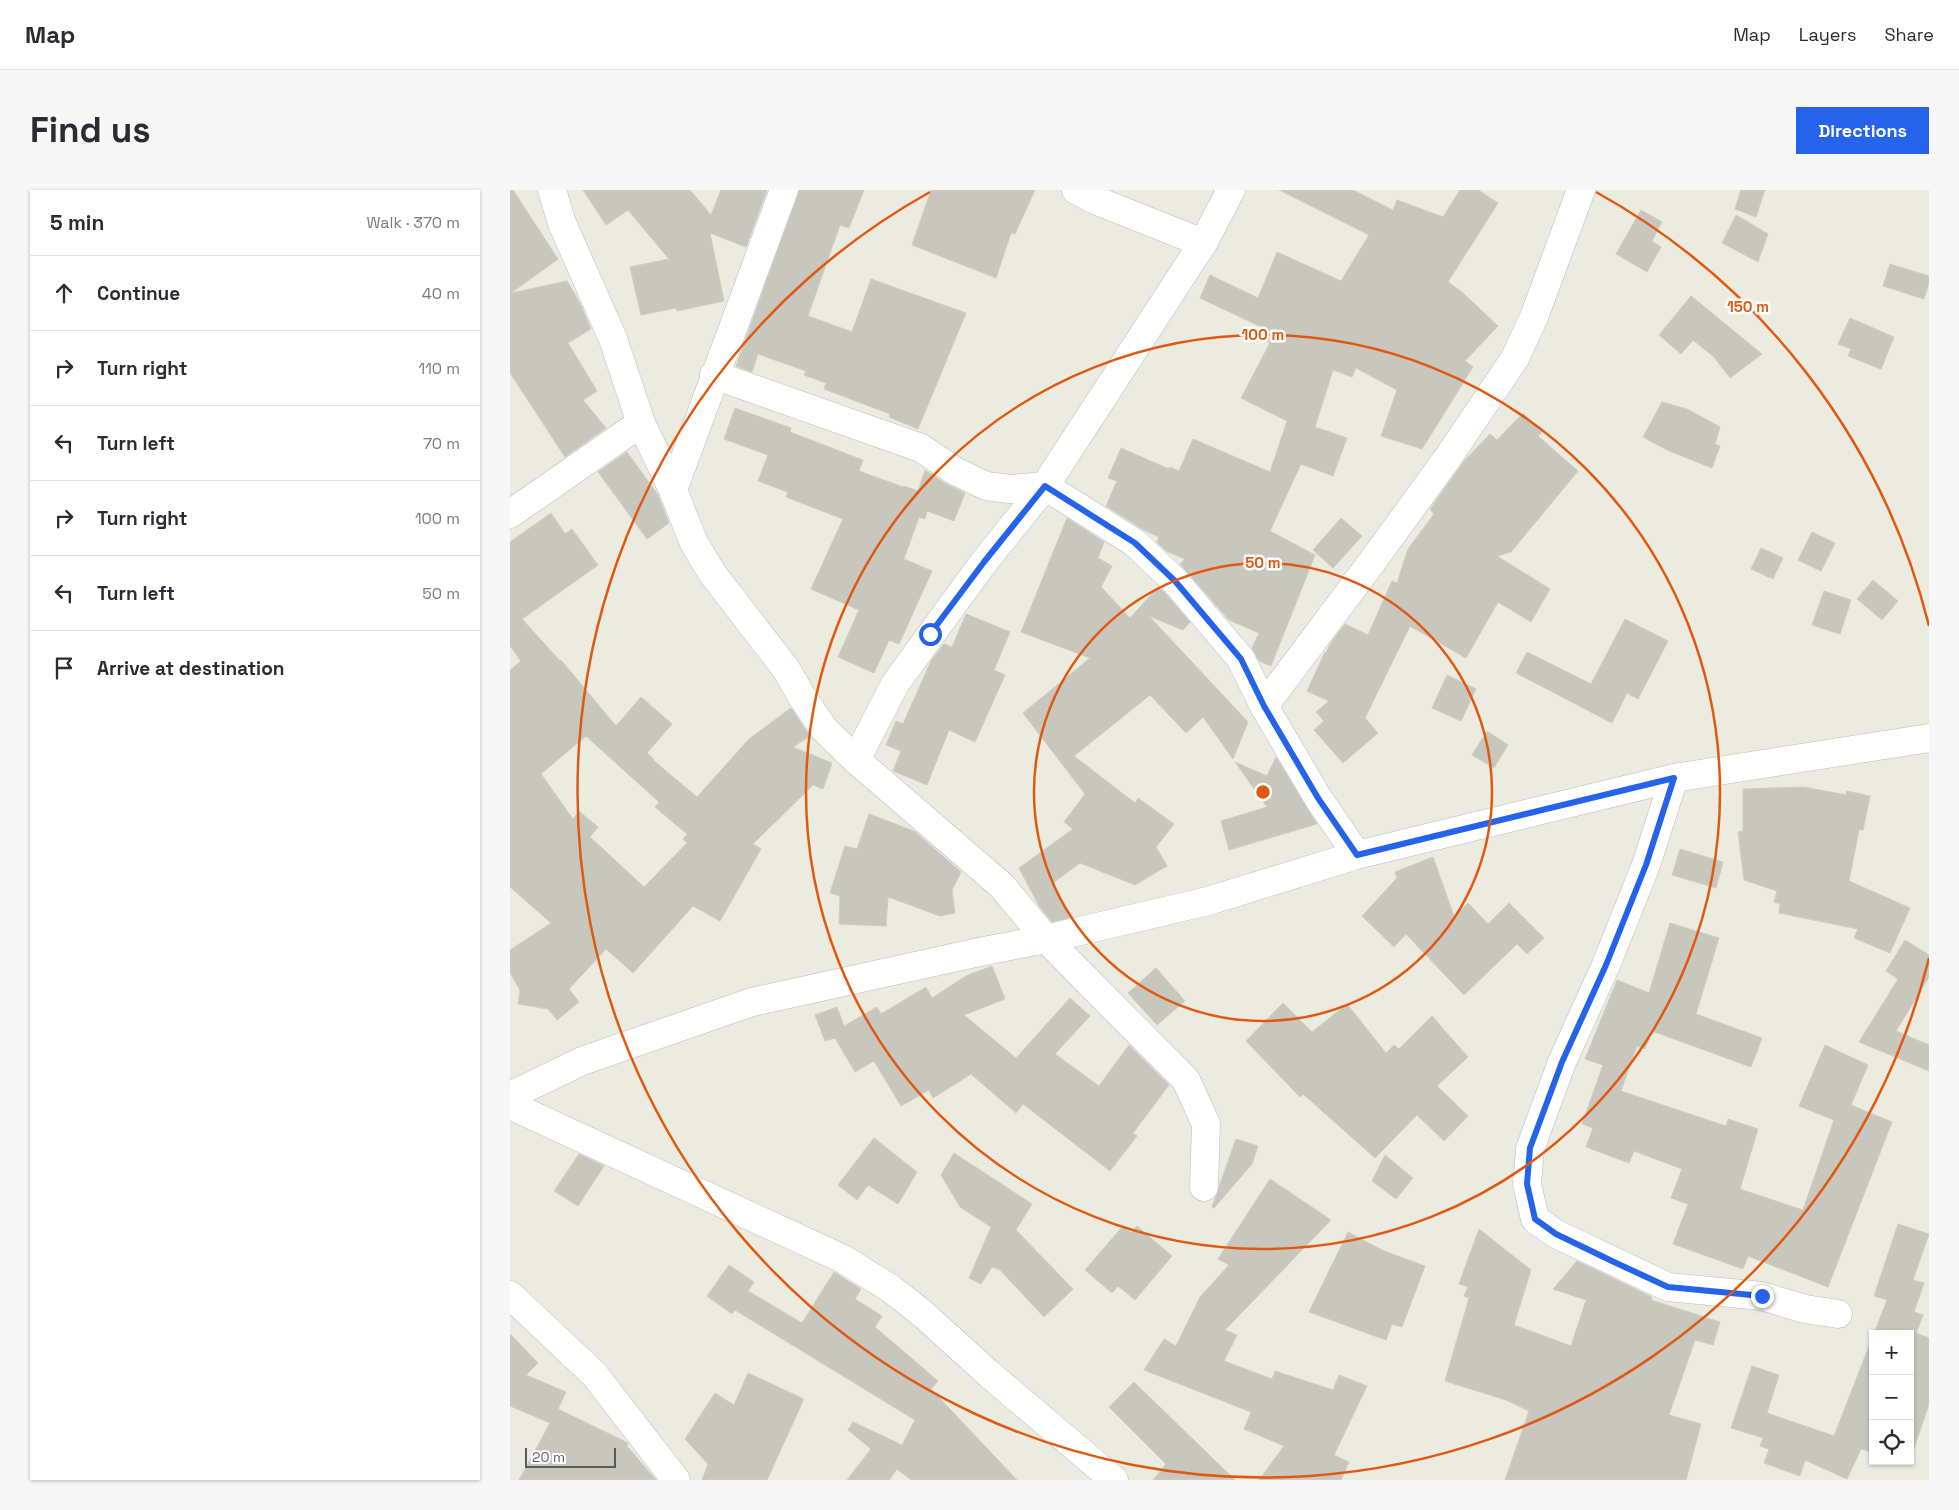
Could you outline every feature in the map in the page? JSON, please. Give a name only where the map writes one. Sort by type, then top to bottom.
[{"type":"street","points":[[552,190],[562,223],[613,339],[640,423],[673,490],[694,543],[712,573],[786,669],[824,729],[856,760],[1002,886],[1046,939],[1186,1080],[1206,1124],[1204,1186]]},
{"type":"street","points":[[673,490],[784,190]]},
{"type":"street","points":[[1076,190],[1095,200],[1203,243]]},
{"type":"street","points":[[856,760],[895,684],[984,562],[1045,486],[1203,243],[1231,190]]},
{"type":"street","points":[[1264,706],[1443,464],[1515,358],[1534,317],[1582,190]]},
{"type":"street","points":[[714,375],[921,448],[955,471],[986,486],[1010,489],[1045,486],[1135,543],[1175,581],[1241,659],[1264,706],[1318,798],[1357,855]]},
{"type":"street","points":[[510,514],[640,423]]},
{"type":"street","points":[[510,1096],[582,1061],[752,1002],[1046,939],[1208,900],[1357,855],[1674,778],[1929,738]]},
{"type":"street","points":[[1674,778],[1646,865],[1606,965],[1562,1062],[1530,1148],[1527,1184],[1535,1219],[1556,1234],[1668,1287],[1762,1296],[1805,1309],[1838,1314]]},
{"type":"street","points":[[510,1105],[843,1259],[882,1283],[923,1314],[989,1374],[1114,1480]]},
{"type":"street","points":[[510,1295],[594,1374],[676,1480]]},
{"type":"building","points":[[510,190],[513,190],[558,259],[511,293],[567,281],[580,303],[591,329],[568,343],[597,391],[583,400],[606,428],[565,457],[510,373]]},
{"type":"building","points":[[583,190],[690,190],[711,215],[721,190],[767,190],[746,247],[710,233],[724,301],[677,311],[676,308],[641,315],[630,267],[669,259],[628,210],[606,225]]},
{"type":"building","points":[[799,190],[864,190],[849,228],[840,225],[808,316],[852,332],[871,279],[966,313],[918,429],[889,417],[890,414],[824,389],[826,383],[804,375],[806,371],[758,354],[752,372],[736,366]]},
{"type":"building","points":[[931,190],[1035,190],[1015,234],[1011,233],[996,278],[912,245]]},
{"type":"building","points":[[1279,190],[1353,190],[1393,210],[1397,200],[1443,217],[1460,190],[1478,190],[1498,203],[1448,282],[1462,292],[1498,326],[1465,361],[1473,367],[1422,449],[1381,436],[1397,390],[1356,368],[1352,377],[1333,370],[1315,427],[1347,438],[1333,476],[1301,464],[1270,531],[1315,555],[1271,666],[1259,661],[1252,648],[1259,633],[1229,620],[1180,564],[1185,559],[1166,551],[1157,542],[1159,537],[1144,530],[1106,506],[1117,481],[1108,478],[1121,448],[1169,469],[1170,467],[1179,471],[1193,439],[1270,472],[1287,421],[1241,398],[1270,343],[1268,342],[1272,332],[1200,298],[1210,275],[1258,298],[1277,252],[1341,281],[1369,235]]},
{"type":"building","points":[[1741,190],[1765,190],[1756,217],[1735,209]]},
{"type":"building","points":[[1641,210],[1662,222],[1652,241],[1661,247],[1647,272],[1616,254]]},
{"type":"building","points":[[1736,215],[1768,234],[1758,262],[1722,243]]},
{"type":"building","points":[[1890,264],[1929,276],[1924,299],[1883,286]]},
{"type":"building","points":[[1691,296],[1762,354],[1730,378],[1714,357],[1693,340],[1681,354],[1659,335]]},
{"type":"building","points":[[1850,318],[1894,337],[1881,369],[1848,356],[1851,349],[1838,344]]},
{"type":"building","points":[[1662,402],[1687,409],[1720,427],[1715,444],[1720,446],[1712,468],[1667,450],[1643,437]]},
{"type":"building","points":[[735,408],[791,428],[790,432],[863,460],[859,471],[918,491],[925,470],[946,484],[965,493],[954,521],[927,511],[925,519],[919,517],[904,559],[932,571],[899,644],[889,640],[874,673],[838,657],[859,610],[811,589],[843,519],[786,497],[788,492],[758,481],[768,455],[724,439]]},
{"type":"building","points":[[1523,413],[1542,432],[1538,436],[1578,471],[1511,552],[1497,556],[1550,589],[1531,622],[1498,602],[1466,658],[1410,626],[1365,718],[1378,733],[1343,763],[1314,730],[1324,721],[1316,712],[1329,701],[1307,691],[1325,652],[1345,624],[1368,635],[1392,581],[1397,583],[1408,549],[1434,514],[1430,509],[1465,460],[1490,434],[1497,440]]},
{"type":"building","points":[[627,452],[658,495],[669,523],[647,539],[598,472]]},
{"type":"building","points":[[551,513],[565,534],[572,529],[598,565],[522,619],[561,660],[616,726],[641,697],[672,724],[647,753],[697,797],[749,739],[791,708],[810,736],[793,747],[832,763],[823,789],[813,785],[753,844],[761,849],[720,921],[693,906],[633,973],[606,949],[569,989],[579,1002],[557,1020],[548,1009],[518,1004],[520,990],[510,973],[510,950],[551,923],[510,887],[510,670],[521,661],[510,646],[510,542]],"holes":[[[586,736],[659,802],[655,807],[687,834],[683,839],[687,843],[644,887],[590,837],[598,827],[579,811],[573,819],[541,774]]]},
{"type":"building","points":[[1067,518],[1104,542],[1098,558],[1112,566],[1101,587],[1130,618],[1158,587],[1164,592],[1190,622],[1183,630],[1149,616],[1248,722],[1233,759],[1203,717],[1186,733],[1150,695],[1074,756],[1135,803],[1138,798],[1174,824],[1156,847],[1167,866],[1135,885],[1080,863],[1053,883],[1069,918],[1052,922],[1039,906],[1019,868],[1073,829],[1064,822],[1085,794],[1023,713],[1090,658],[1021,632]]},
{"type":"building","points":[[1341,518],[1362,536],[1333,568],[1313,550]]},
{"type":"building","points":[[1812,532],[1835,543],[1821,571],[1798,560]]},
{"type":"building","points":[[1761,548],[1783,558],[1773,579],[1751,569]]},
{"type":"building","points":[[1873,580],[1898,601],[1882,620],[1857,599]]},
{"type":"building","points":[[1824,591],[1851,600],[1840,634],[1812,625]]},
{"type":"building","points":[[966,614],[1010,632],[994,670],[1005,675],[975,742],[949,730],[927,785],[893,771],[901,751],[886,745],[896,721],[903,724],[931,661],[944,644],[952,647]]},
{"type":"building","points":[[1625,619],[1668,641],[1638,699],[1627,693],[1612,723],[1516,673],[1527,652],[1591,684]]},
{"type":"building","points":[[1447,675],[1476,689],[1461,721],[1432,708]]},
{"type":"building","points":[[1487,731],[1508,745],[1494,768],[1472,755]]},
{"type":"building","points":[[1276,757],[1317,824],[1229,850],[1221,821],[1267,807],[1235,762],[1267,776]]},
{"type":"building","points":[[1804,787],[1846,795],[1847,791],[1870,796],[1863,830],[1859,830],[1849,881],[1910,908],[1890,953],[1854,938],[1858,929],[1779,913],[1780,904],[1774,902],[1777,891],[1744,880],[1738,832],[1743,831],[1743,789]]},
{"type":"building","points":[[869,814],[914,831],[961,872],[952,890],[955,913],[940,916],[888,897],[886,926],[839,924],[840,896],[830,893],[845,846],[857,849]]},
{"type":"building","points":[[1680,849],[1723,862],[1716,888],[1672,875]]},
{"type":"building","points":[[1433,857],[1454,916],[1468,903],[1488,924],[1509,903],[1544,938],[1527,954],[1517,944],[1464,995],[1406,934],[1394,947],[1362,916],[1397,878],[1395,872]]},
{"type":"building","points":[[1670,923],[1719,938],[1696,1014],[1762,1038],[1751,1067],[1652,1031],[1645,1049],[1637,1046],[1621,1091],[1726,1126],[1728,1119],[1758,1129],[1740,1189],[1803,1210],[1834,1120],[1799,1106],[1825,1045],[1868,1065],[1851,1105],[1892,1122],[1828,1287],[1748,1256],[1743,1269],[1673,1244],[1688,1204],[1671,1198],[1682,1169],[1634,1151],[1629,1163],[1586,1147],[1593,1128],[1582,1124],[1603,1065],[1585,1059],[1617,980],[1649,993]]},
{"type":"building","points":[[1905,940],[1929,955],[1929,977],[1896,1031],[1929,1045],[1929,1071],[1859,1042],[1898,979],[1886,971]]},
{"type":"building","points":[[992,966],[1005,999],[964,1015],[1016,1058],[1070,998],[1090,1016],[1055,1054],[1099,1086],[1129,1045],[1169,1085],[1133,1133],[1137,1136],[1110,1171],[1023,1104],[1016,1113],[971,1074],[933,1098],[929,1090],[901,1106],[874,1061],[855,1072],[835,1038],[825,1041],[815,1015],[837,1007],[844,1026],[877,1007],[881,1014],[926,987],[932,998],[966,976]]},
{"type":"building","points":[[1156,968],[1185,1001],[1157,1025],[1128,993]]},
{"type":"building","points":[[1283,1003],[1312,1032],[1347,1004],[1386,1053],[1394,1045],[1399,1049],[1432,1016],[1468,1057],[1437,1086],[1468,1116],[1444,1141],[1417,1115],[1375,1158],[1303,1094],[1300,1097],[1246,1041]]},
{"type":"building","points":[[874,1138],[917,1172],[898,1204],[868,1185],[857,1200],[838,1185]]},
{"type":"building","points":[[1236,1139],[1258,1146],[1252,1164],[1214,1208],[1212,1207]]},
{"type":"building","points":[[954,1153],[1032,1204],[1016,1230],[1073,1289],[1044,1317],[1000,1270],[992,1267],[981,1284],[969,1278],[991,1227],[960,1207],[941,1175]]},
{"type":"building","points":[[579,1154],[604,1166],[578,1206],[554,1191]]},
{"type":"building","points":[[1385,1155],[1413,1178],[1396,1199],[1372,1181]]},
{"type":"building","points":[[1270,1179],[1331,1220],[1225,1330],[1237,1335],[1224,1361],[1272,1379],[1275,1371],[1333,1390],[1339,1375],[1367,1386],[1334,1455],[1349,1462],[1341,1480],[1259,1480],[1284,1446],[1244,1429],[1251,1412],[1144,1370],[1164,1339],[1176,1346],[1200,1297],[1229,1265],[1218,1259]]},
{"type":"building","points":[[1898,1224],[1929,1234],[1913,1280],[1924,1283],[1914,1312],[1923,1315],[1916,1333],[1929,1338],[1929,1404],[1914,1448],[1914,1330],[1876,1330],[1887,1300],[1874,1296]]},
{"type":"building","points":[[1123,1226],[1131,1233],[1137,1226],[1172,1256],[1135,1300],[1118,1286],[1112,1293],[1085,1270]]},
{"type":"building","points":[[1479,1229],[1531,1270],[1514,1325],[1571,1346],[1586,1300],[1553,1289],[1577,1261],[1652,1297],[1651,1300],[1720,1322],[1713,1345],[1695,1340],[1669,1415],[1701,1424],[1686,1480],[1505,1480],[1529,1411],[1506,1400],[1445,1381],[1469,1298],[1464,1296],[1468,1287],[1459,1284]]},
{"type":"building","points":[[1348,1232],[1384,1251],[1425,1266],[1402,1327],[1392,1324],[1386,1340],[1309,1312]]},
{"type":"building","points":[[729,1265],[754,1282],[748,1291],[802,1323],[834,1272],[861,1289],[855,1299],[882,1316],[875,1327],[938,1381],[931,1389],[1017,1480],[911,1480],[897,1469],[889,1480],[847,1480],[871,1449],[848,1430],[853,1422],[902,1445],[915,1420],[735,1310],[732,1314],[707,1296]]},
{"type":"building","points":[[510,1334],[538,1363],[526,1375],[566,1392],[558,1409],[628,1443],[627,1446],[656,1480],[519,1480],[550,1423],[510,1406]]},
{"type":"building","points":[[1869,1346],[1869,1452],[1861,1449],[1847,1479],[1805,1460],[1800,1476],[1764,1463],[1769,1449],[1760,1446],[1763,1438],[1731,1428],[1752,1366],[1779,1375],[1767,1413],[1834,1436]]},
{"type":"building","points":[[748,1373],[804,1399],[767,1480],[702,1480],[708,1464],[685,1439],[715,1393],[734,1405]]},
{"type":"building","points":[[1134,1382],[1235,1480],[1153,1480],[1166,1464],[1109,1407]]},
{"type":"route","points":[[930,634],[984,562],[1045,486],[1135,543],[1175,581],[1241,659],[1264,706],[1318,798],[1357,855],[1674,778],[1646,865],[1606,965],[1562,1062],[1530,1148],[1527,1184],[1535,1219],[1556,1234],[1614,1262],[1668,1287],[1762,1296]]}]
